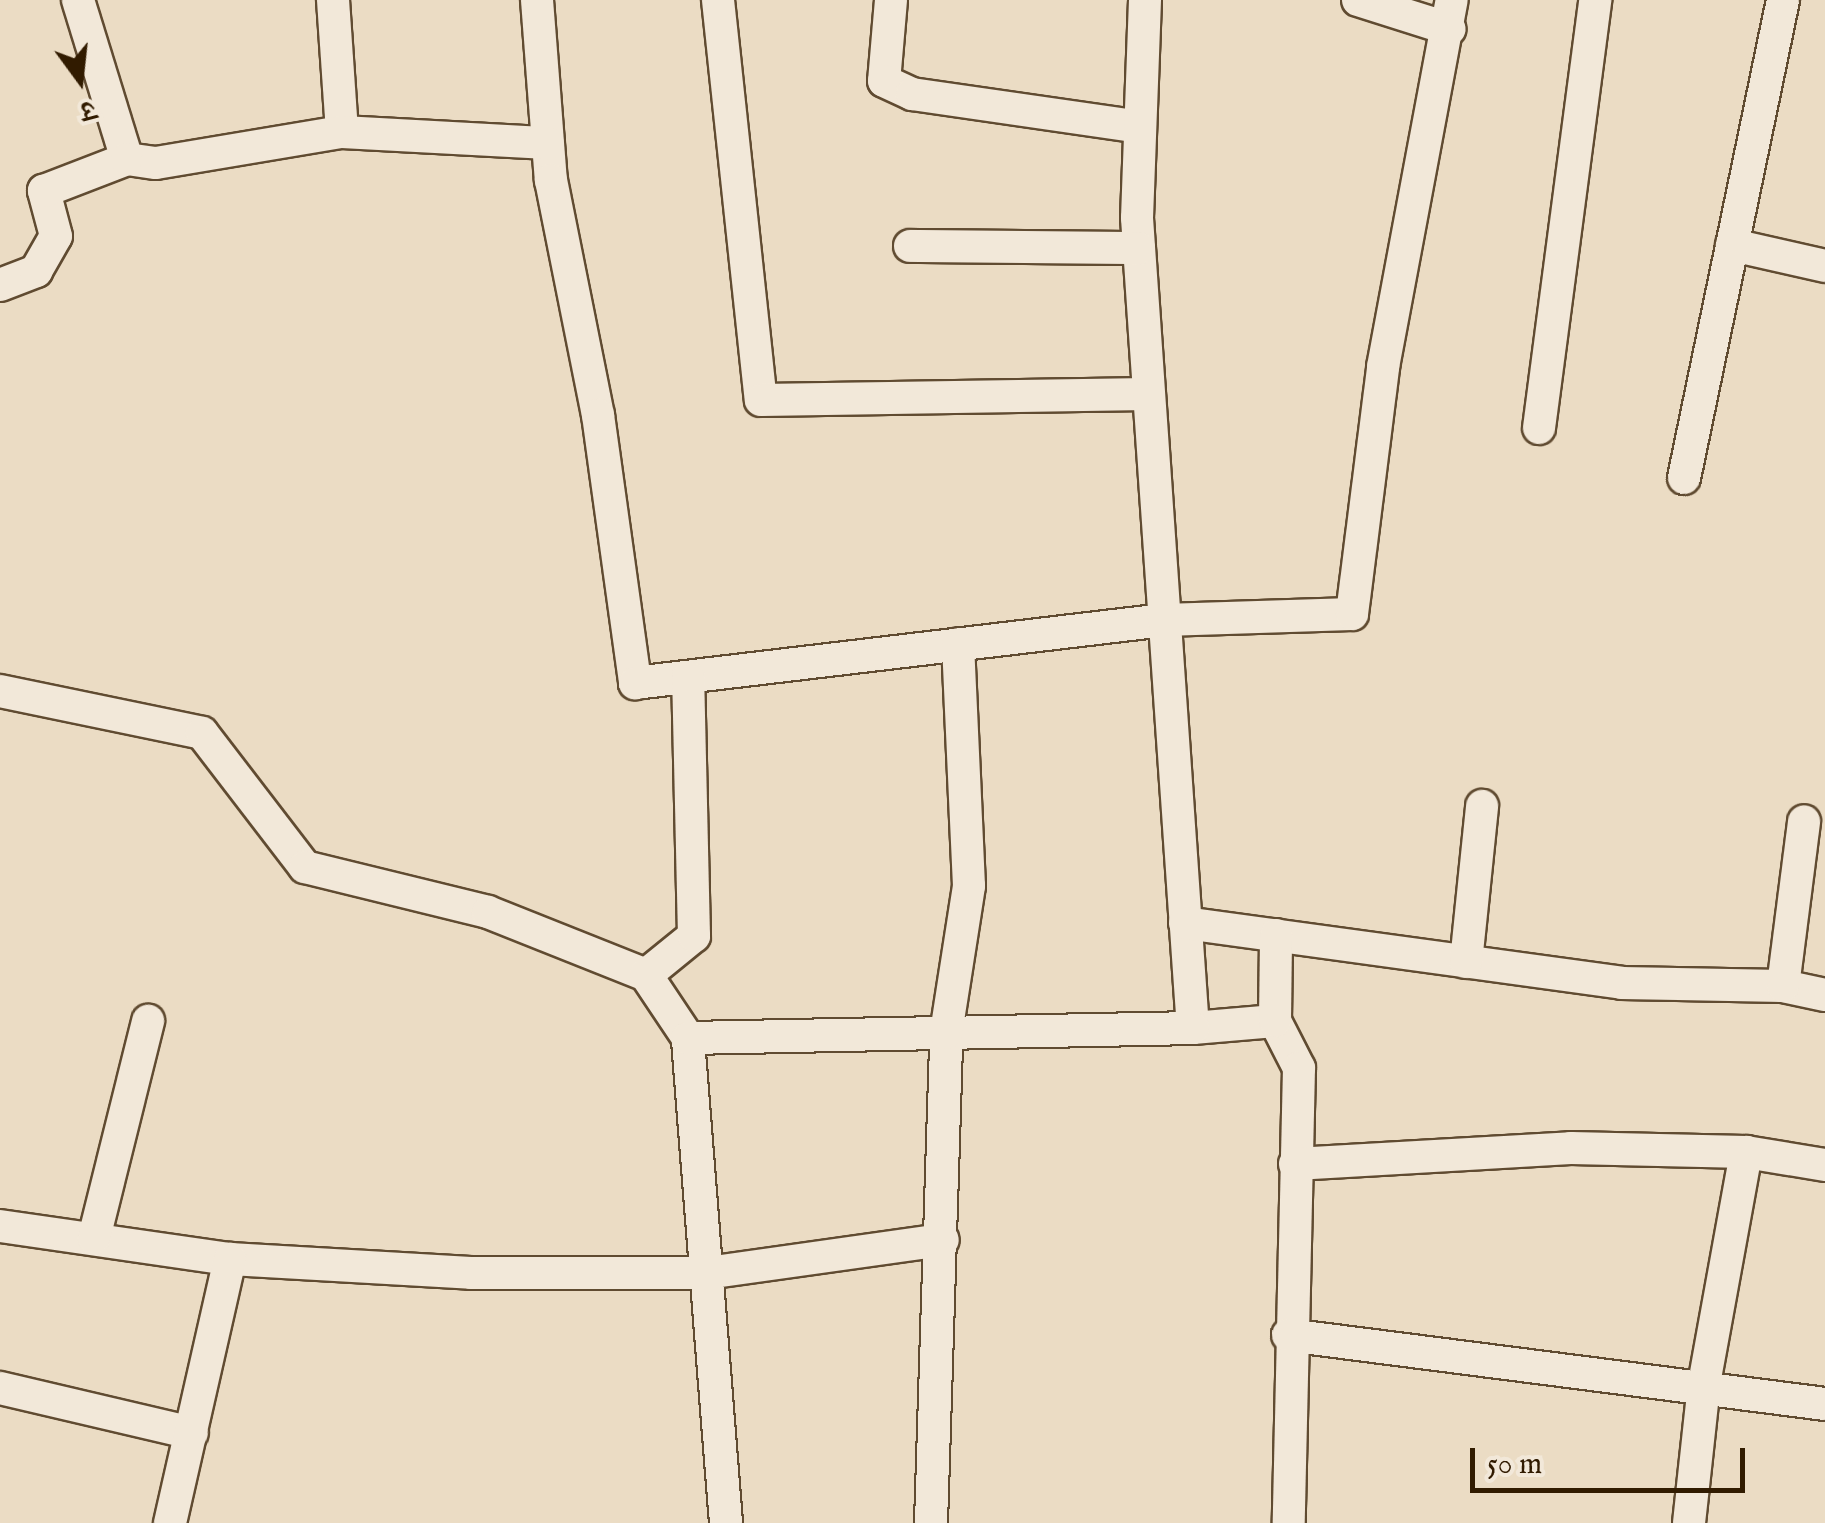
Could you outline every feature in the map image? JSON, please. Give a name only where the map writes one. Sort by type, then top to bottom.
[{"type":"street","points":[[78,0],[127,159]]},
{"type":"street","points":[[333,0],[342,132]]},
{"type":"street","points":[[537,0],[548,143],[598,415],[635,683],[1164,620],[1352,614],[1383,367],[1451,14],[1358,0]]},
{"type":"street","points":[[718,0],[762,400],[1148,394]]},
{"type":"street","points":[[890,0],[884,81],[912,94],[1140,127]]},
{"type":"street","points":[[1145,0],[1139,248],[1192,1028]]},
{"type":"street","points":[[1539,428],[1595,0]]},
{"type":"street","points":[[1684,478],[1783,0]]},
{"type":"street","points":[[0,285],[36,272],[56,236],[44,191],[127,159],[156,164],[342,132],[548,143]]},
{"type":"street","points":[[1732,245],[1825,266]]},
{"type":"street","points":[[910,246],[1139,248]]},
{"type":"street","points":[[931,1523],[944,1240],[946,1033],[969,886],[958,644]]},
{"type":"street","points":[[646,975],[694,936],[688,677]]},
{"type":"street","points":[[0,691],[202,733],[305,867],[488,912],[646,975],[688,1038],[726,1523]]},
{"type":"street","points":[[1466,962],[1482,806]]},
{"type":"street","points":[[1783,986],[1804,820]]},
{"type":"street","points":[[1185,922],[1621,983],[1783,986],[1825,995]]},
{"type":"street","points":[[1276,935],[1274,1021],[1299,1068],[1288,1335],[1289,1523]]},
{"type":"street","points":[[94,1238],[148,1021]]},
{"type":"street","points":[[688,1038],[1192,1028],[1274,1021]]},
{"type":"street","points":[[1295,1164],[1571,1148],[1746,1152],[1825,1165]]},
{"type":"street","points":[[1689,1523],[1704,1384],[1746,1152]]},
{"type":"street","points":[[0,1226],[230,1259],[472,1273],[706,1273],[944,1240]]},
{"type":"street","points":[[170,1523],[230,1259]]},
{"type":"street","points":[[1288,1335],[1704,1384],[1825,1404]]},
{"type":"street","points":[[0,1388],[192,1433]]}]
